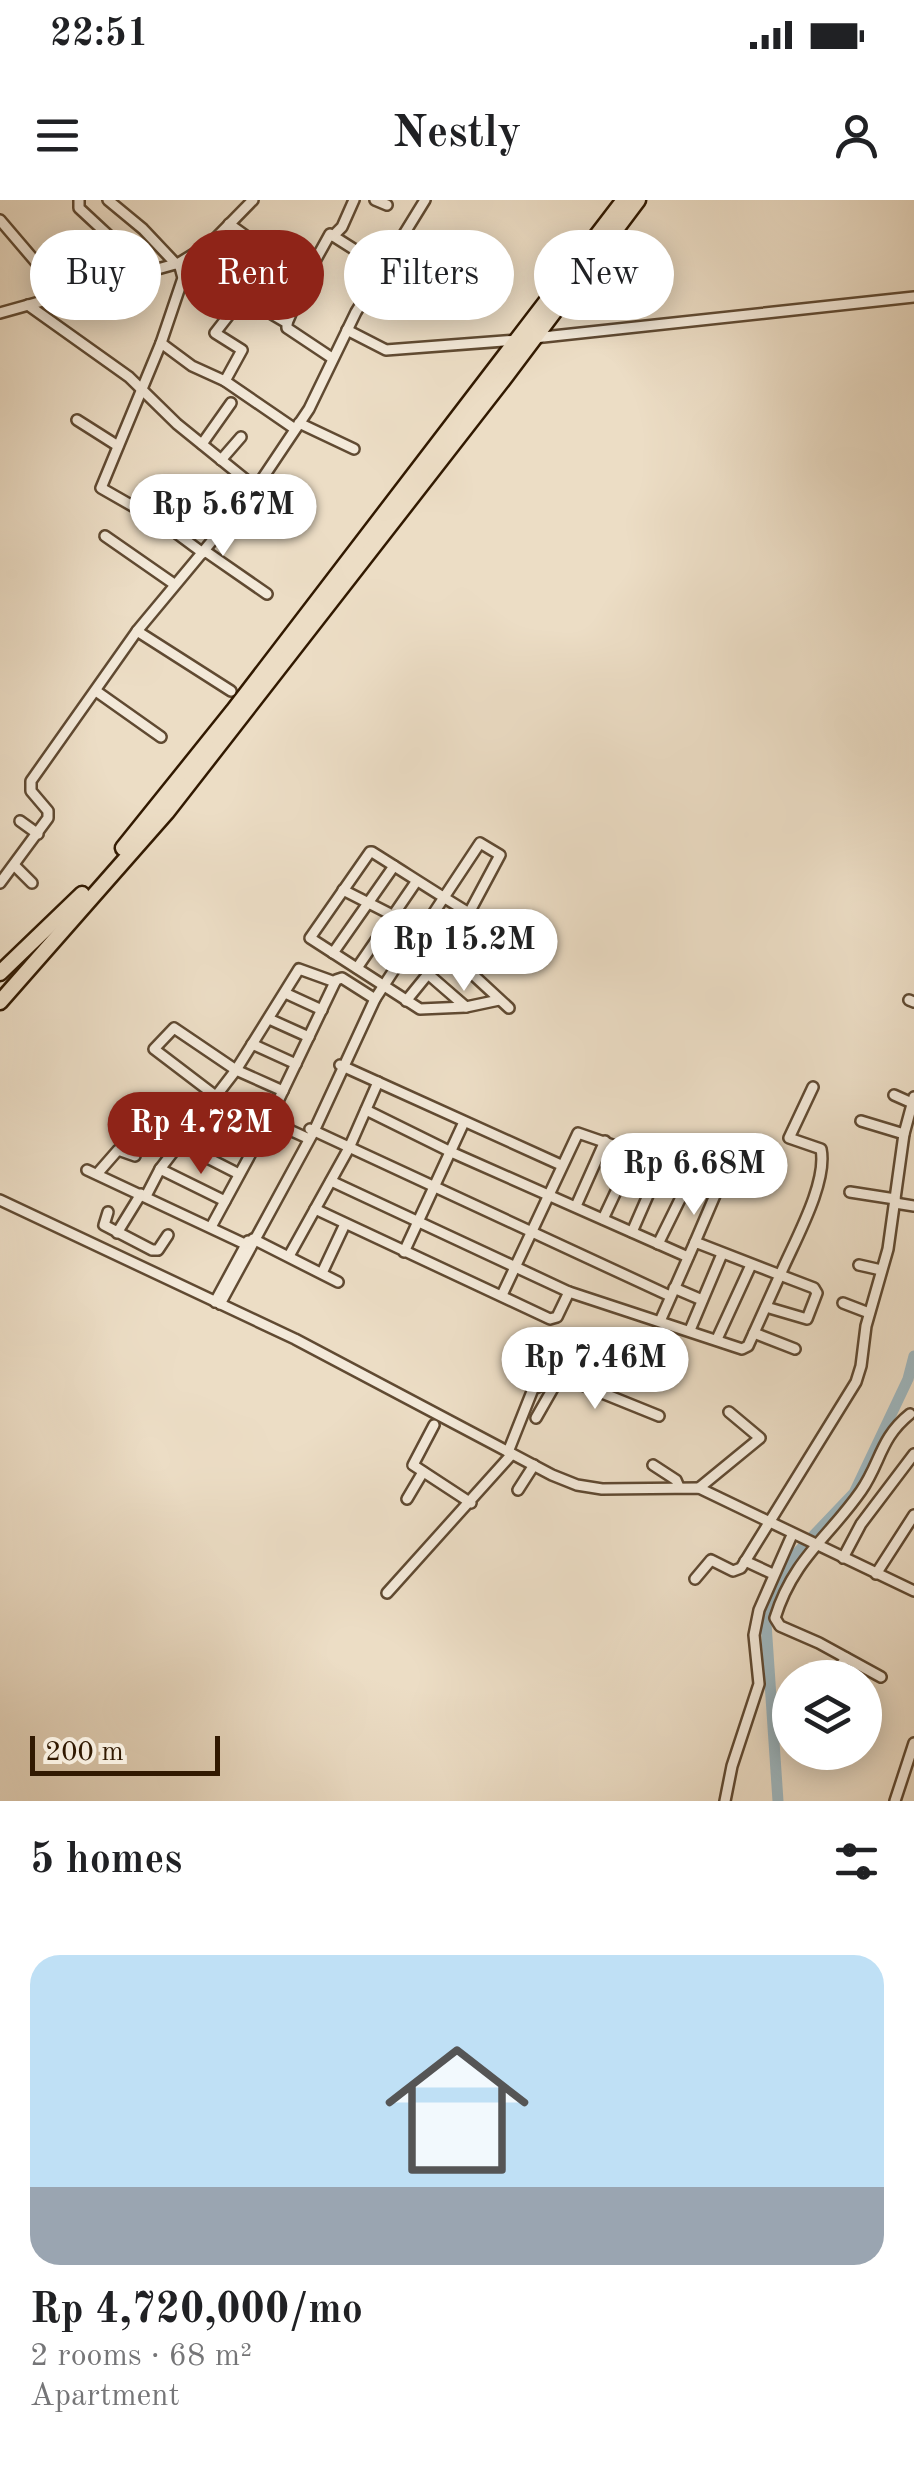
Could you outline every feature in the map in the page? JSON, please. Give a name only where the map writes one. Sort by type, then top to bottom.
[{"type":"highway","points":[[501,372],[518,340],[624,200]]},
{"type":"highway","points":[[0,1002],[162,809],[501,372],[534,338],[638,200]]},
{"type":"highway","points":[[0,973],[78,900],[162,809]]},
{"type":"street","points":[[79,200],[79,208],[103,230]]},
{"type":"street","points":[[108,200],[143,229],[177,263],[181,273]]},
{"type":"street","points":[[161,269],[202,251],[253,200]]},
{"type":"street","points":[[334,236],[354,200]]},
{"type":"street","points":[[375,200],[387,205]]},
{"type":"street","points":[[406,230],[426,200]]},
{"type":"street","points":[[0,220],[30,255]]},
{"type":"street","points":[[230,224],[238,230]]},
{"type":"street","points":[[324,243],[329,234],[344,242]]},
{"type":"street","points":[[181,284],[101,488],[164,524],[268,594]]},
{"type":"street","points":[[534,338],[914,297]]},
{"type":"street","points":[[0,313],[28,305],[129,377],[256,488]]},
{"type":"street","points":[[225,320],[215,333],[242,350],[225,381]]},
{"type":"street","points":[[282,320],[287,323]]},
{"type":"street","points":[[288,320],[287,328],[332,358]]},
{"type":"street","points":[[0,883],[38,834],[48,814],[31,792],[32,781],[137,631],[256,488],[297,426],[353,320]]},
{"type":"street","points":[[347,330],[386,350],[518,340]]},
{"type":"street","points":[[161,343],[192,366],[225,381],[297,426],[354,449]]},
{"type":"street","points":[[202,444],[231,403]]},
{"type":"street","points":[[77,420],[118,446]]},
{"type":"street","points":[[221,460],[241,437]]},
{"type":"street","points":[[105,536],[174,584]]},
{"type":"street","points":[[137,631],[231,691]]},
{"type":"street","points":[[96,691],[162,737]]},
{"type":"street","points":[[20,820],[38,834]]},
{"type":"street","points":[[428,920],[481,843],[498,851],[500,855],[492,872],[454,937]]},
{"type":"street","points":[[482,922],[372,852],[366,855],[310,939],[423,1010],[499,1000]]},
{"type":"street","points":[[15,866],[32,884]]},
{"type":"street","points":[[333,953],[394,866]]},
{"type":"street","points":[[357,968],[416,882]]},
{"type":"street","points":[[343,890],[406,922]]},
{"type":"street","points":[[218,1303],[310,1132],[373,998],[407,950]]},
{"type":"street","points":[[456,960],[509,1008]]},
{"type":"street","points":[[117,1233],[160,1169],[218,1097],[302,968],[336,982]]},
{"type":"street","points":[[406,1001],[428,974],[466,1007]]},
{"type":"street","points":[[211,1227],[269,1120],[336,982],[342,978],[373,998]]},
{"type":"street","points":[[284,993],[322,1010]]},
{"type":"street","points":[[269,1019],[309,1037]]},
{"type":"street","points":[[282,1091],[236,1070],[172,1029],[154,1051],[218,1097],[349,1148],[530,1232],[672,1292],[702,1300]]},
{"type":"street","points":[[252,1044],[296,1064]]},
{"type":"street","points":[[342,1065],[561,1164]]},
{"type":"street","points":[[290,1256],[349,1148],[378,1082]]},
{"type":"street","points":[[331,1181],[569,1292],[744,1348],[780,1275],[822,1164],[821,1149],[788,1138],[812,1086]]},
{"type":"street","points":[[695,1579],[711,1560],[733,1571],[741,1568],[764,1520],[856,1382],[866,1312],[893,1200],[901,1133],[913,1100],[894,1095]]},
{"type":"street","points":[[366,1110],[688,1258]]},
{"type":"street","points":[[199,1121],[254,1146]]},
{"type":"street","points":[[861,1121],[901,1133]]},
{"type":"street","points":[[404,1252],[464,1122]]},
{"type":"street","points":[[502,1295],[576,1133],[718,1181],[660,1320]]},
{"type":"street","points":[[576,1206],[605,1141]]},
{"type":"street","points":[[180,1144],[240,1174]]},
{"type":"street","points":[[134,1156],[118,1150],[92,1172],[211,1227],[290,1256],[338,1282]]},
{"type":"street","points":[[604,1219],[634,1151]]},
{"type":"street","points":[[632,1232],[663,1161]]},
{"type":"street","points":[[160,1169],[225,1201]]},
{"type":"street","points":[[658,1244],[693,1173]]},
{"type":"street","points":[[850,1192],[914,1206]]},
{"type":"street","points":[[0,1200],[295,1339],[534,1465],[590,1488],[644,1492],[698,1488],[914,1591]]},
{"type":"street","points":[[315,1209],[553,1319],[569,1292]]},
{"type":"street","points":[[108,1212],[103,1223],[156,1251],[168,1235]]},
{"type":"street","points":[[322,1273],[345,1224]]},
{"type":"street","points":[[695,1242],[817,1290],[813,1310],[805,1320],[766,1307]]},
{"type":"street","points":[[690,1330],[722,1254]]},
{"type":"street","points":[[717,1339],[751,1265]]},
{"type":"street","points":[[860,1266],[879,1269]]},
{"type":"street","points":[[843,1303],[866,1312]]},
{"type":"street","points":[[754,1333],[796,1349]]},
{"type":"street","points":[[536,1418],[560,1376],[658,1416]]},
{"type":"street","points":[[387,1593],[471,1503],[510,1453],[533,1389],[542,1384],[551,1388]]},
{"type":"street","points":[[698,1488],[760,1438],[728,1412]]},
{"type":"street","points":[[850,1660],[776,1621],[783,1596],[811,1544],[864,1487],[882,1444],[910,1414]]},
{"type":"street","points":[[434,1425],[413,1462],[471,1503]]},
{"type":"street","points":[[842,1558],[861,1524],[914,1454]]},
{"type":"street","points":[[652,1464],[676,1480],[679,1487]]},
{"type":"street","points":[[518,1490],[534,1465]]},
{"type":"street","points":[[407,1499],[423,1472]]},
{"type":"street","points":[[876,1574],[914,1516]]},
{"type":"street","points":[[726,1801],[730,1773],[759,1684],[755,1627],[773,1574],[794,1536]]},
{"type":"street","points":[[744,1561],[773,1574]]},
{"type":"street","points":[[895,1801],[914,1743]]},
{"type":"waterway","points":[[778,1801],[766,1623],[781,1577],[794,1556],[854,1493],[908,1379],[914,1356]]}]
